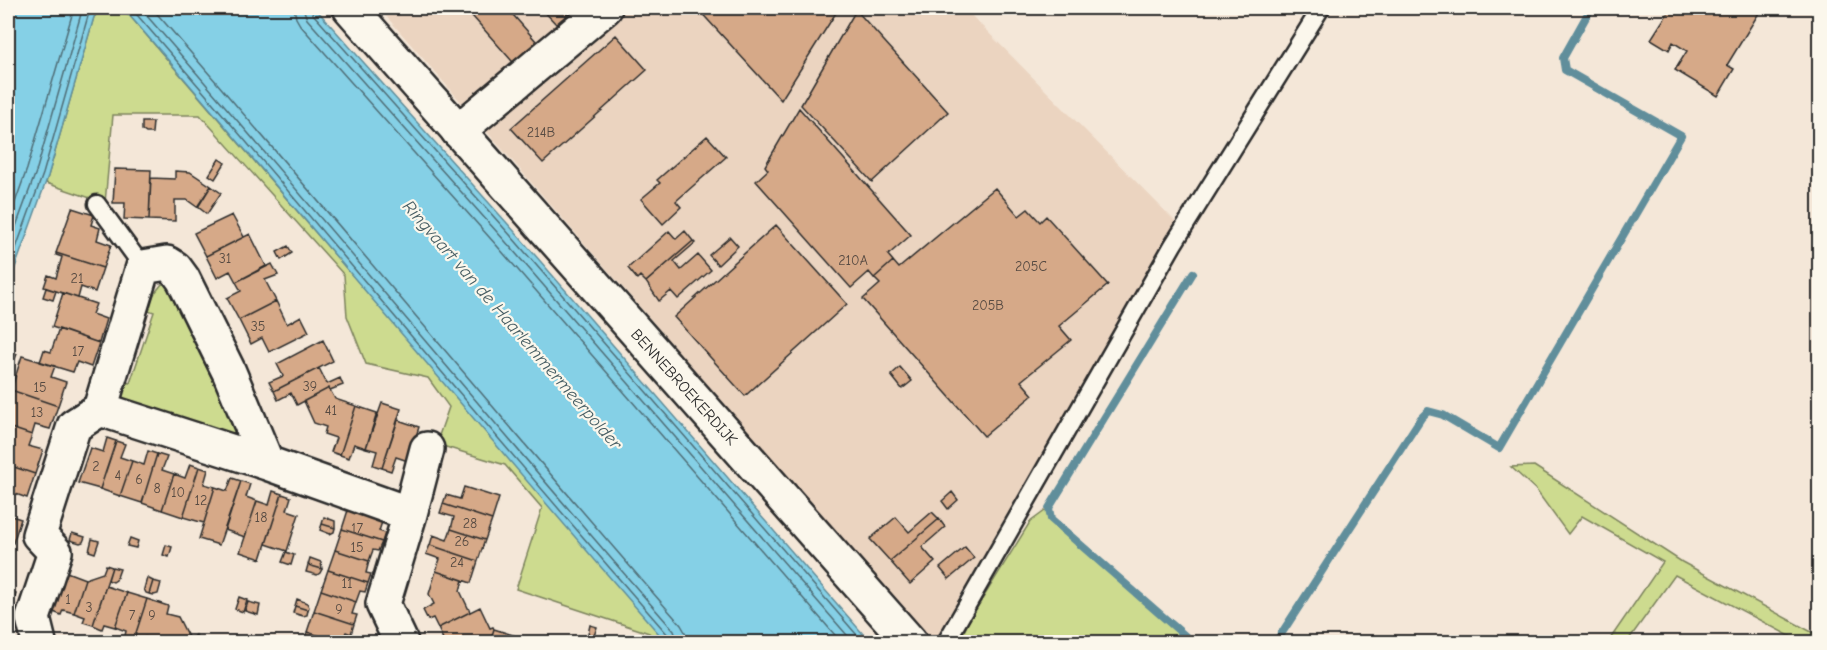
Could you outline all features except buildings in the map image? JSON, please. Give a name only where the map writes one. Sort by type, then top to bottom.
[{"type":"street","name":"BENNEBROEKERDIJK","points":[[350,8],[910,642]]},
{"type":"street","points":[[458,131],[605,8]]},
{"type":"street","points":[[39,642],[33,618],[55,552],[39,535],[74,426],[100,409],[143,267],[167,263],[175,268],[183,279],[229,372],[267,463]]},
{"type":"street","points":[[100,409],[267,463],[410,514]]},
{"type":"street","points":[[401,642],[383,604],[427,449]]},
{"type":"lane","points":[[946,642],[1173,245],[1321,8]]},
{"type":"lane","points":[[97,204],[143,267]]},
{"type":"shaded area","points":[[379,8],[964,8],[1176,222],[934,642],[932,642]]},
{"type":"green space","points":[[102,8],[123,8],[667,642],[657,642],[649,633],[516,589],[542,508],[505,465],[436,444],[449,407],[428,378],[366,364],[347,316],[344,275],[200,115],[113,115],[105,203],[46,183],[94,17]]},
{"type":"green space","points":[[162,284],[174,286],[191,318],[185,324],[228,411],[245,429],[228,438],[126,403],[119,391],[122,381],[130,383],[154,312],[148,310],[154,294]]},
{"type":"green space","points":[[1534,466],[1682,562],[1819,636],[1819,642],[1801,642],[1675,575],[1627,642],[1608,642],[1663,562],[1582,516],[1568,534],[1536,490],[1511,467]]},
{"type":"green space","points":[[1049,508],[1051,519],[1192,642],[959,642],[970,619],[1030,522]]},
{"type":"water","points":[[10,8],[102,8],[94,17],[48,176],[8,287],[8,16]]},
{"type":"water","name":"Ringvaart van de Haarlemmermeerpolder","points":[[123,8],[315,8],[515,232],[870,642],[666,642]]},
{"type":"waterway","points":[[1276,642],[1421,418],[1428,411],[1443,415],[1499,448],[1681,136],[1565,70],[1563,58],[1591,8]]},
{"type":"waterway","points":[[1192,642],[1051,519],[1049,508],[1193,273]]}]
